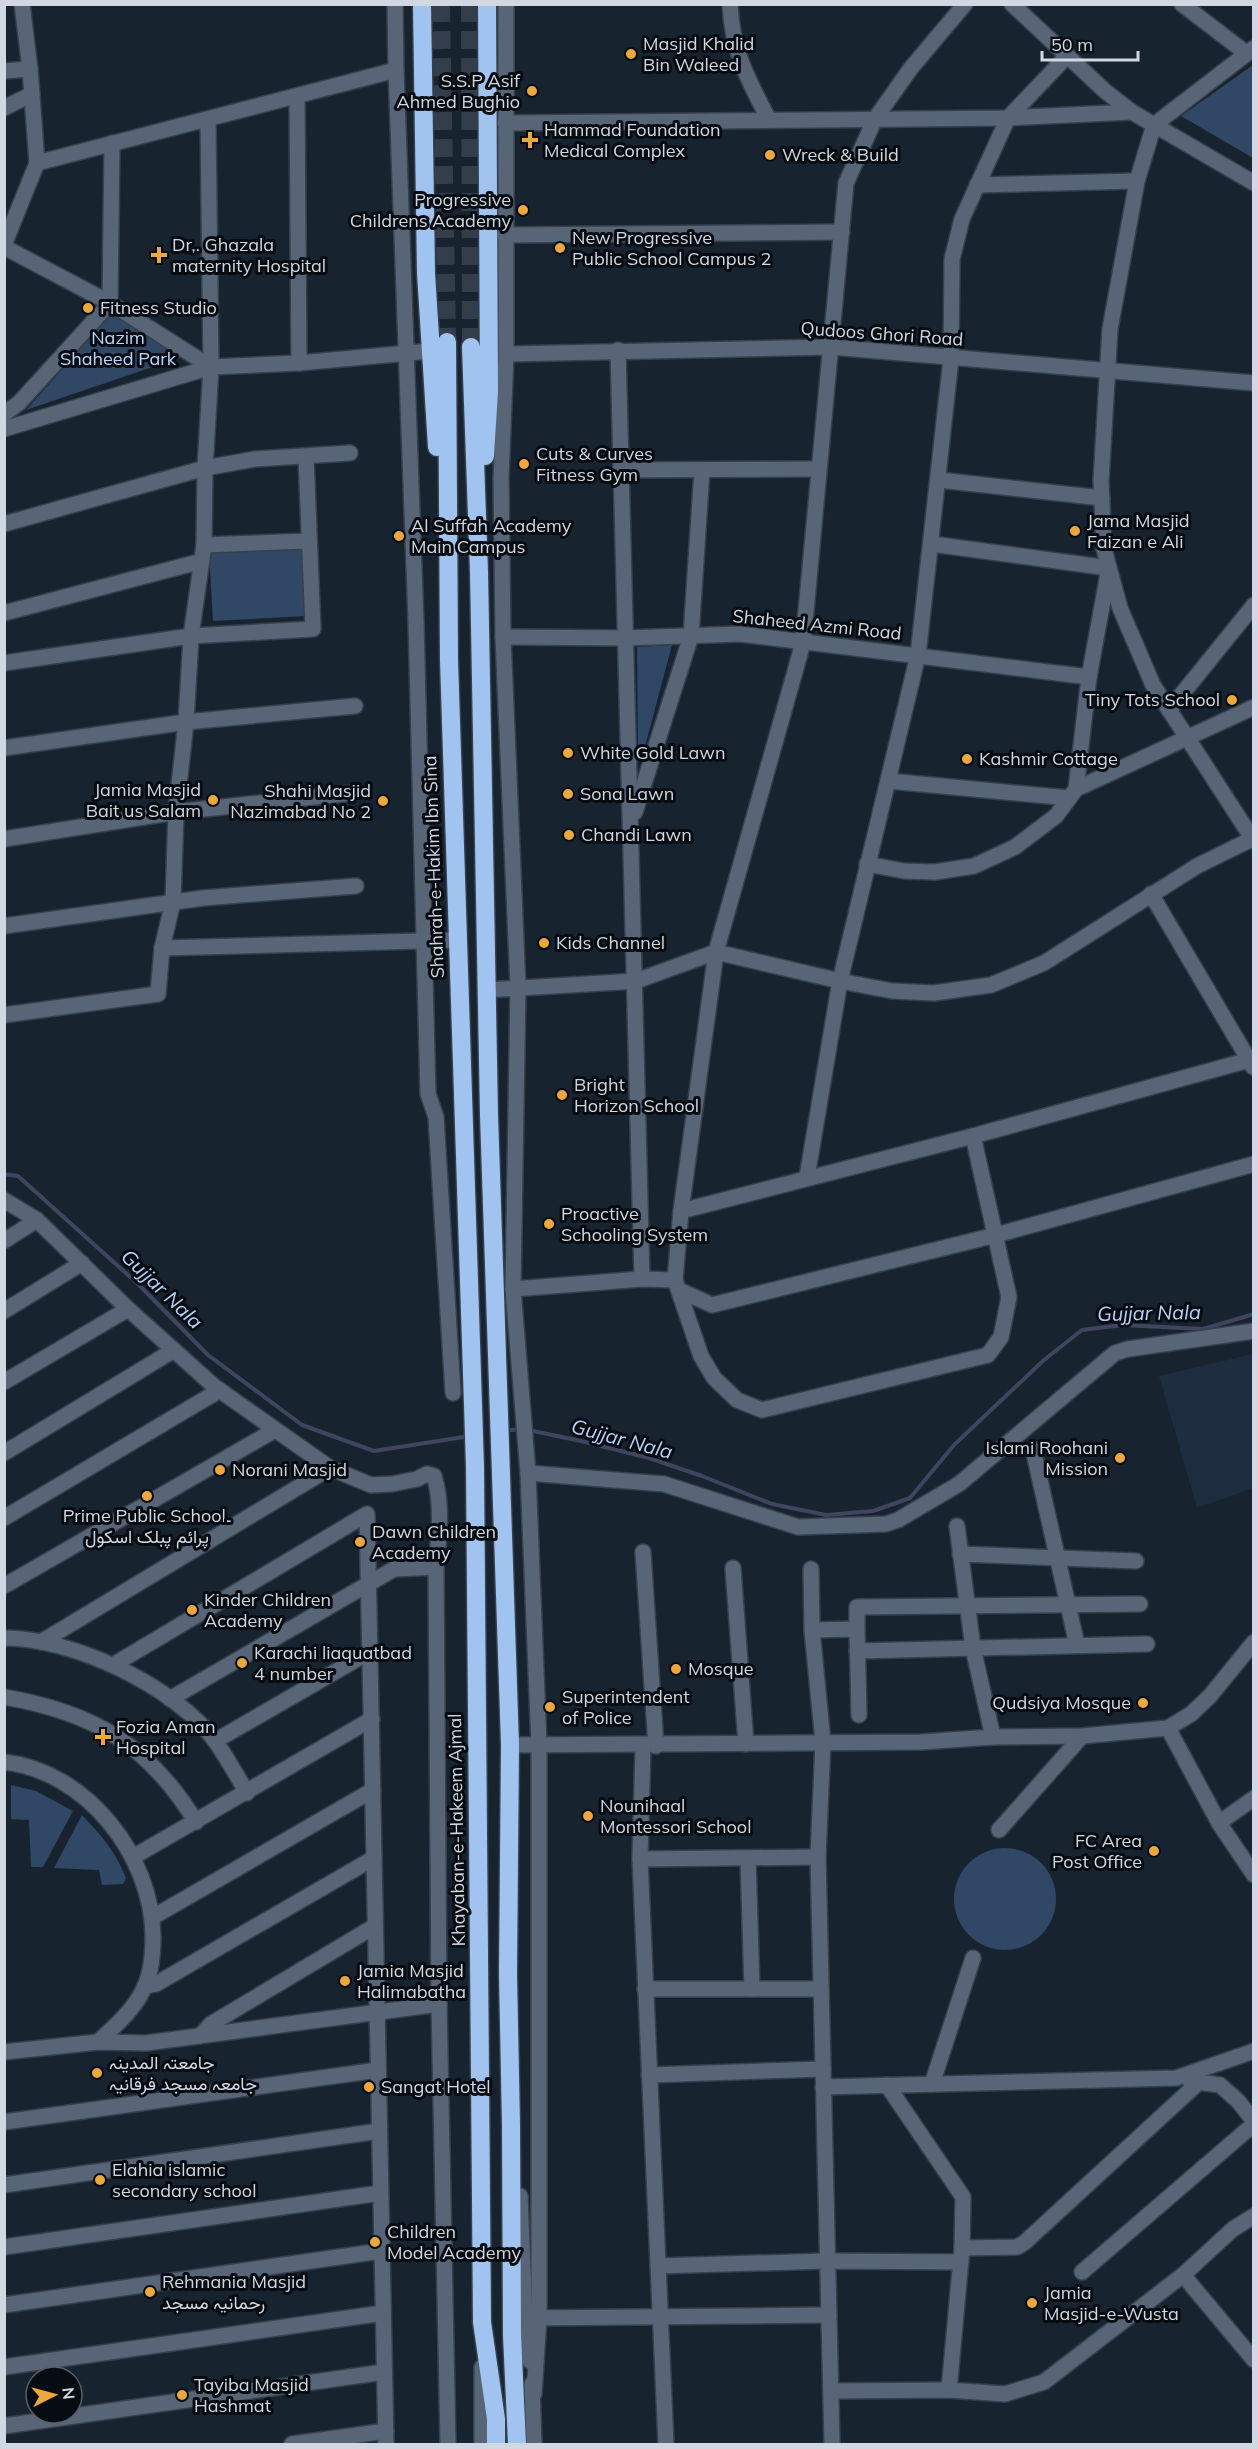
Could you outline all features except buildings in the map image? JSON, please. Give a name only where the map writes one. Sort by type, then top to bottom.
[{"type":"highway","points":[[422,4],[426,273],[447,565]]},
{"type":"highway","points":[[479,572],[489,391],[487,4]]},
{"type":"highway","name":"Shahrah-e-Hakim Ibn Sina","points":[[447,342],[447,565],[457,940],[463,1392],[475,1467]]},
{"type":"highway","points":[[471,346],[479,572],[497,1392],[510,1745],[508,1974],[512,2335],[517,2445]]},
{"type":"highway","name":"Khayaban-e-Hakeem Ajmal","points":[[475,1467],[482,2322],[496,2419],[496,2445]]},
{"type":"street","points":[[21,4],[30,69],[37,163],[4,246],[110,303],[211,367]]},
{"type":"street","points":[[395,4],[416,611],[428,1094],[436,1117],[463,1392]]},
{"type":"street","points":[[506,4],[506,354],[501,478],[503,637],[518,987],[513,1289],[528,1473],[539,1745],[532,2318],[534,2445]]},
{"type":"street","points":[[730,4],[735,47],[744,71],[769,120]]},
{"type":"street","points":[[965,4],[911,68],[875,118],[846,183],[803,643],[716,952],[681,1211],[677,1285],[701,1356],[714,1378],[736,1400],[762,1410],[988,1355],[1001,1337],[1009,1297],[973,1136]]},
{"type":"street","points":[[1012,4],[1067,56],[1132,112],[1254,183]]},
{"type":"street","points":[[487,990],[636,981],[716,952],[892,991],[934,993],[991,986],[1044,963],[1197,866],[1253,839],[1153,685],[1120,608],[1104,549],[1102,498],[1110,329],[1137,181],[1154,125],[1250,51],[1182,4]]},
{"type":"street","points":[[807,1177],[840,981],[918,655],[951,359],[952,260],[962,219],[1008,118],[1067,56]]},
{"type":"street","points":[[4,71],[30,69]]},
{"type":"street","points":[[37,163],[396,70]]},
{"type":"street","points":[[4,108],[32,94]]},
{"type":"street","points":[[297,97],[299,363]]},
{"type":"street","points":[[505,123],[1008,118],[1132,112]]},
{"type":"street","points":[[4,1015],[158,994],[162,948],[173,902],[176,812],[186,722],[191,636],[203,553],[211,367],[208,120]]},
{"type":"street","points":[[4,414],[19,403],[110,303],[112,143]]},
{"type":"street","points":[[977,186],[1137,181]]},
{"type":"street","points":[[505,235],[842,232]]},
{"type":"street","points":[[487,289],[505,290]]},
{"type":"street","name":"Qudoos Ghori Road","points":[[506,354],[831,347],[1254,383]]},
{"type":"street","points":[[618,350],[642,1279]]},
{"type":"street","points":[[4,429],[211,367],[299,363],[430,351]]},
{"type":"street","points":[[4,524],[205,468],[255,459],[350,453]]},
{"type":"street","points":[[4,663],[191,636],[313,629],[306,457]]},
{"type":"street","points":[[620,470],[819,469]]},
{"type":"street","points":[[631,822],[691,636],[702,470]]},
{"type":"street","points":[[939,480],[1102,498]]},
{"type":"street","points":[[4,613],[203,553],[309,541]]},
{"type":"street","points":[[932,544],[1110,568]]},
{"type":"street","points":[[867,864],[904,871],[935,872],[974,866],[1015,847],[1056,816],[1072,794],[1089,677],[1110,568]]},
{"type":"street","points":[[1169,710],[1254,605]]},
{"type":"street","name":"Shaheed Azmi Road","points":[[503,637],[625,638],[740,634],[1089,677]]},
{"type":"street","points":[[4,748],[186,722],[355,706]]},
{"type":"street","points":[[889,781],[1072,794],[1254,707]]},
{"type":"street","points":[[4,838],[176,812],[352,793]]},
{"type":"street","points":[[4,926],[173,902],[356,886]]},
{"type":"street","points":[[681,1211],[1251,1064],[1151,894]]},
{"type":"street","points":[[162,948],[457,940]]},
{"type":"street","points":[[513,1289],[642,1279],[677,1285],[712,1305],[996,1234],[1254,1164]]},
{"type":"street","points":[[4,1200],[37,1220],[128,1309],[220,1390],[330,1468],[371,1485],[392,1484],[417,1479],[427,1474],[434,1476],[437,1485],[438,1509],[436,1567],[439,2004],[448,2445]]},
{"type":"street","points":[[4,1242],[37,1220]]},
{"type":"street","points":[[4,1311],[82,1263]]},
{"type":"street","points":[[4,1382],[128,1309]]},
{"type":"street","points":[[528,1473],[663,1484],[798,1527],[886,1524],[898,1520],[959,1484],[1115,1353],[1128,1349],[1254,1331]]},
{"type":"street","points":[[4,1453],[174,1350]]},
{"type":"street","points":[[4,1518],[220,1390]]},
{"type":"street","points":[[4,1586],[275,1430]]},
{"type":"street","points":[[1033,1449],[1077,1645]]},
{"type":"street","points":[[41,1642],[330,1468]]},
{"type":"street","points":[[113,1665],[367,1514],[386,2438],[292,2445]]},
{"type":"street","points":[[957,1526],[973,1648],[993,1737]]},
{"type":"street","points":[[644,1552],[649,1746],[640,1859],[666,2445]]},
{"type":"street","points":[[960,1554],[1137,1561]]},
{"type":"street","points":[[170,1699],[394,1569],[436,1567]]},
{"type":"street","points":[[733,1568],[746,1744]]},
{"type":"street","points":[[811,1569],[812,1630],[823,1742],[818,1857],[832,2445]]},
{"type":"street","points":[[859,1715],[857,1607],[1140,1604]]},
{"type":"street","points":[[812,1630],[857,1629]]},
{"type":"street","points":[[4,1638],[22,1638],[63,1646],[113,1665],[170,1699],[215,1742],[247,1793]]},
{"type":"street","points":[[510,1745],[649,1746],[921,1742],[993,1737],[1082,1736],[1168,1728],[1191,1714],[1210,1696],[1254,1642]]},
{"type":"street","points":[[857,1651],[1147,1644]]},
{"type":"street","points":[[215,1742],[371,1651]]},
{"type":"street","points":[[4,1697],[41,1703],[75,1715],[114,1734],[152,1763],[180,1796],[195,1822]]},
{"type":"street","points":[[133,1857],[372,1719]]},
{"type":"street","points":[[1168,1728],[1219,1822],[1254,1875]]},
{"type":"street","points":[[999,1830],[1082,1736]]},
{"type":"street","points":[[4,1762],[43,1772],[71,1788],[116,1830],[133,1857],[146,1887],[153,1917],[153,1957],[145,1986],[125,2016],[98,2042]]},
{"type":"street","points":[[153,1917],[373,1790]]},
{"type":"street","points":[[1219,1822],[1254,1798]]},
{"type":"street","points":[[640,1859],[818,1857]]},
{"type":"street","points":[[145,1986],[156,1984],[374,1858]]},
{"type":"street","points":[[748,1858],[752,1989]]},
{"type":"street","points":[[200,2036],[211,2024],[375,1926]]},
{"type":"street","points":[[932,2084],[973,1958]]},
{"type":"street","points":[[645,1989],[821,1989]]},
{"type":"street","points":[[4,2052],[98,2042],[146,2043],[439,2004]]},
{"type":"street","points":[[1176,2078],[1254,2051]]},
{"type":"street","points":[[649,2075],[823,2069]]},
{"type":"street","points":[[4,2122],[378,2070]]},
{"type":"street","points":[[823,2087],[1176,2078],[1220,2085],[1238,2101],[1254,2123],[1082,2272]]},
{"type":"street","points":[[658,2266],[962,2255],[1017,2247],[1198,2083]]},
{"type":"street","points":[[887,2085],[963,2198],[962,2255],[949,2390]]},
{"type":"street","points":[[511,2125],[518,2152],[532,2318]]},
{"type":"street","points":[[4,2185],[379,2131]]},
{"type":"street","points":[[4,2247],[380,2193]]},
{"type":"street","points":[[831,2391],[949,2390],[1005,2394],[1044,2382],[1183,2275],[1233,2229],[1254,2216]]},
{"type":"street","points":[[4,2305],[381,2251]]},
{"type":"street","points":[[1183,2275],[1254,2360]]},
{"type":"street","points":[[4,2367],[383,2313]]},
{"type":"street","points":[[532,2318],[829,2315]]},
{"type":"street","points":[[482,2322],[482,2445]]},
{"type":"street","points":[[4,2426],[384,2372]]},
{"type":"shaded area","points":[[1253,1354],[1253,1488],[1197,1508],[1159,1376]]},
{"type":"green space","points":[[1253,65],[1253,158],[1181,116]]},
{"type":"green space","name":"Nazim Shaheed Park","points":[[112,313],[185,356],[26,410]]},
{"type":"green space","points":[[303,547],[307,616],[213,621],[209,553]]},
{"type":"green space","points":[[672,645],[644,750],[638,750],[637,647]]},
{"type":"green space","points":[[11,1785],[36,1791],[73,1811],[43,1867],[31,1867],[29,1820],[11,1819]]},
{"type":"green space","points":[[82,1815],[102,1837],[118,1860],[126,1878],[123,1884],[102,1885],[99,1870],[54,1868]]},
{"type":"green space","points":[[1005,1848],[1025,1852],[1041,1863],[1052,1879],[1056,1899],[1052,1919],[1041,1935],[1025,1946],[1005,1950],[985,1946],[969,1935],[958,1919],[954,1899],[958,1879],[969,1863],[985,1852]]},
{"type":"waterway","name":"Gujjar Nala","points":[[4,1174],[18,1176],[138,1284],[208,1355],[302,1425],[374,1451],[470,1436]]},
{"type":"waterway","name":"Gujjar Nala","points":[[528,1430],[649,1458],[772,1504],[826,1515],[873,1511],[910,1498],[954,1445],[1044,1360],[1082,1330],[1123,1325],[1203,1329],[1254,1314]]},
{"type":"waterway","name":"Gujjar Nala","points":[[504,1431],[520,1429]]},
{"type":"tunnel","points":[[441,4],[447,342]]},
{"type":"tunnel","points":[[470,4],[471,347]]},
{"type":"place","name":"Masjid Khalid Bin Waleed","points":[[631,54]]},
{"type":"place","name":"S.S.P Asif Ahmed Bughio","points":[[532,91]]},
{"type":"place","name":"Hammad Foundation Medical Complex","points":[[530,140]]},
{"type":"place","name":"Wreck & Build","points":[[770,155]]},
{"type":"place","name":"Progressive Childrens Academy","points":[[523,210]]},
{"type":"place","name":"New Progressive Public School Campus 2","points":[[560,248]]},
{"type":"place","name":"Dr,. Ghazala maternity Hospital","points":[[159,255]]},
{"type":"place","name":"Fitness Studio","points":[[88,308]]},
{"type":"place","name":"Cuts & Curves Fitness Gym","points":[[524,464]]},
{"type":"place","name":"Jama Masjid Faizan e Ali","points":[[1075,531]]},
{"type":"place","name":"Al Suffah Academy Main Campus","points":[[399,536]]},
{"type":"place","name":"Tiny Tots School","points":[[1232,700]]},
{"type":"place","name":"White Gold Lawn","points":[[568,753]]},
{"type":"place","name":"Kashmir Cottage","points":[[967,759]]},
{"type":"place","name":"Sona Lawn","points":[[568,794]]},
{"type":"place","name":"Jamia Masjid Bait us Salam","points":[[213,800]]},
{"type":"place","name":"Shahi Masjid Nazimabad No 2","points":[[383,801]]},
{"type":"place","name":"Chandi Lawn","points":[[569,835]]},
{"type":"place","name":"Kids Channel","points":[[544,943]]},
{"type":"place","name":"Bright Horizon School","points":[[562,1095]]},
{"type":"place","name":"Proactive Schooling System","points":[[549,1224]]},
{"type":"place","name":"Islami Roohani Mission","points":[[1120,1458]]},
{"type":"place","name":"Norani Masjid","points":[[220,1470]]},
{"type":"place","name":"Prime Public School۔ پرائم پبلک اسکول","points":[[147,1496]]},
{"type":"place","name":"Dawn Children Academy","points":[[360,1542]]},
{"type":"place","name":"Kinder Children Academy","points":[[192,1610]]},
{"type":"place","name":"Karachi liaquatbad 4 number","points":[[242,1663]]},
{"type":"place","name":"Mosque","points":[[676,1669]]},
{"type":"place","name":"Qudsiya Mosque","points":[[1143,1703]]},
{"type":"place","name":"Superintendent of Police","points":[[550,1707]]},
{"type":"place","name":"Fozia Aman Hospital","points":[[103,1737]]},
{"type":"place","name":"Nounihaal Montessori School","points":[[588,1816]]},
{"type":"place","name":"FC Area Post Office","points":[[1154,1851]]},
{"type":"place","name":"Jamia Masjid Halimabatha","points":[[345,1981]]},
{"type":"place","name":"جامعتہ المدینہ جامعہ مسجد فرقانیہ","points":[[97,2073]]},
{"type":"place","name":"Sangat Hotel","points":[[369,2087]]},
{"type":"place","name":"Elahia islamic secondary school","points":[[100,2180]]},
{"type":"place","name":"Children Model Academy","points":[[375,2242]]},
{"type":"place","name":"Rehmania Masjid رحمانیہ مسجد","points":[[150,2292]]},
{"type":"place","name":"Jamia Masjid-e-Wusta","points":[[1032,2303]]},
{"type":"place","name":"Tayiba Masjid Hashmat","points":[[182,2395]]}]
